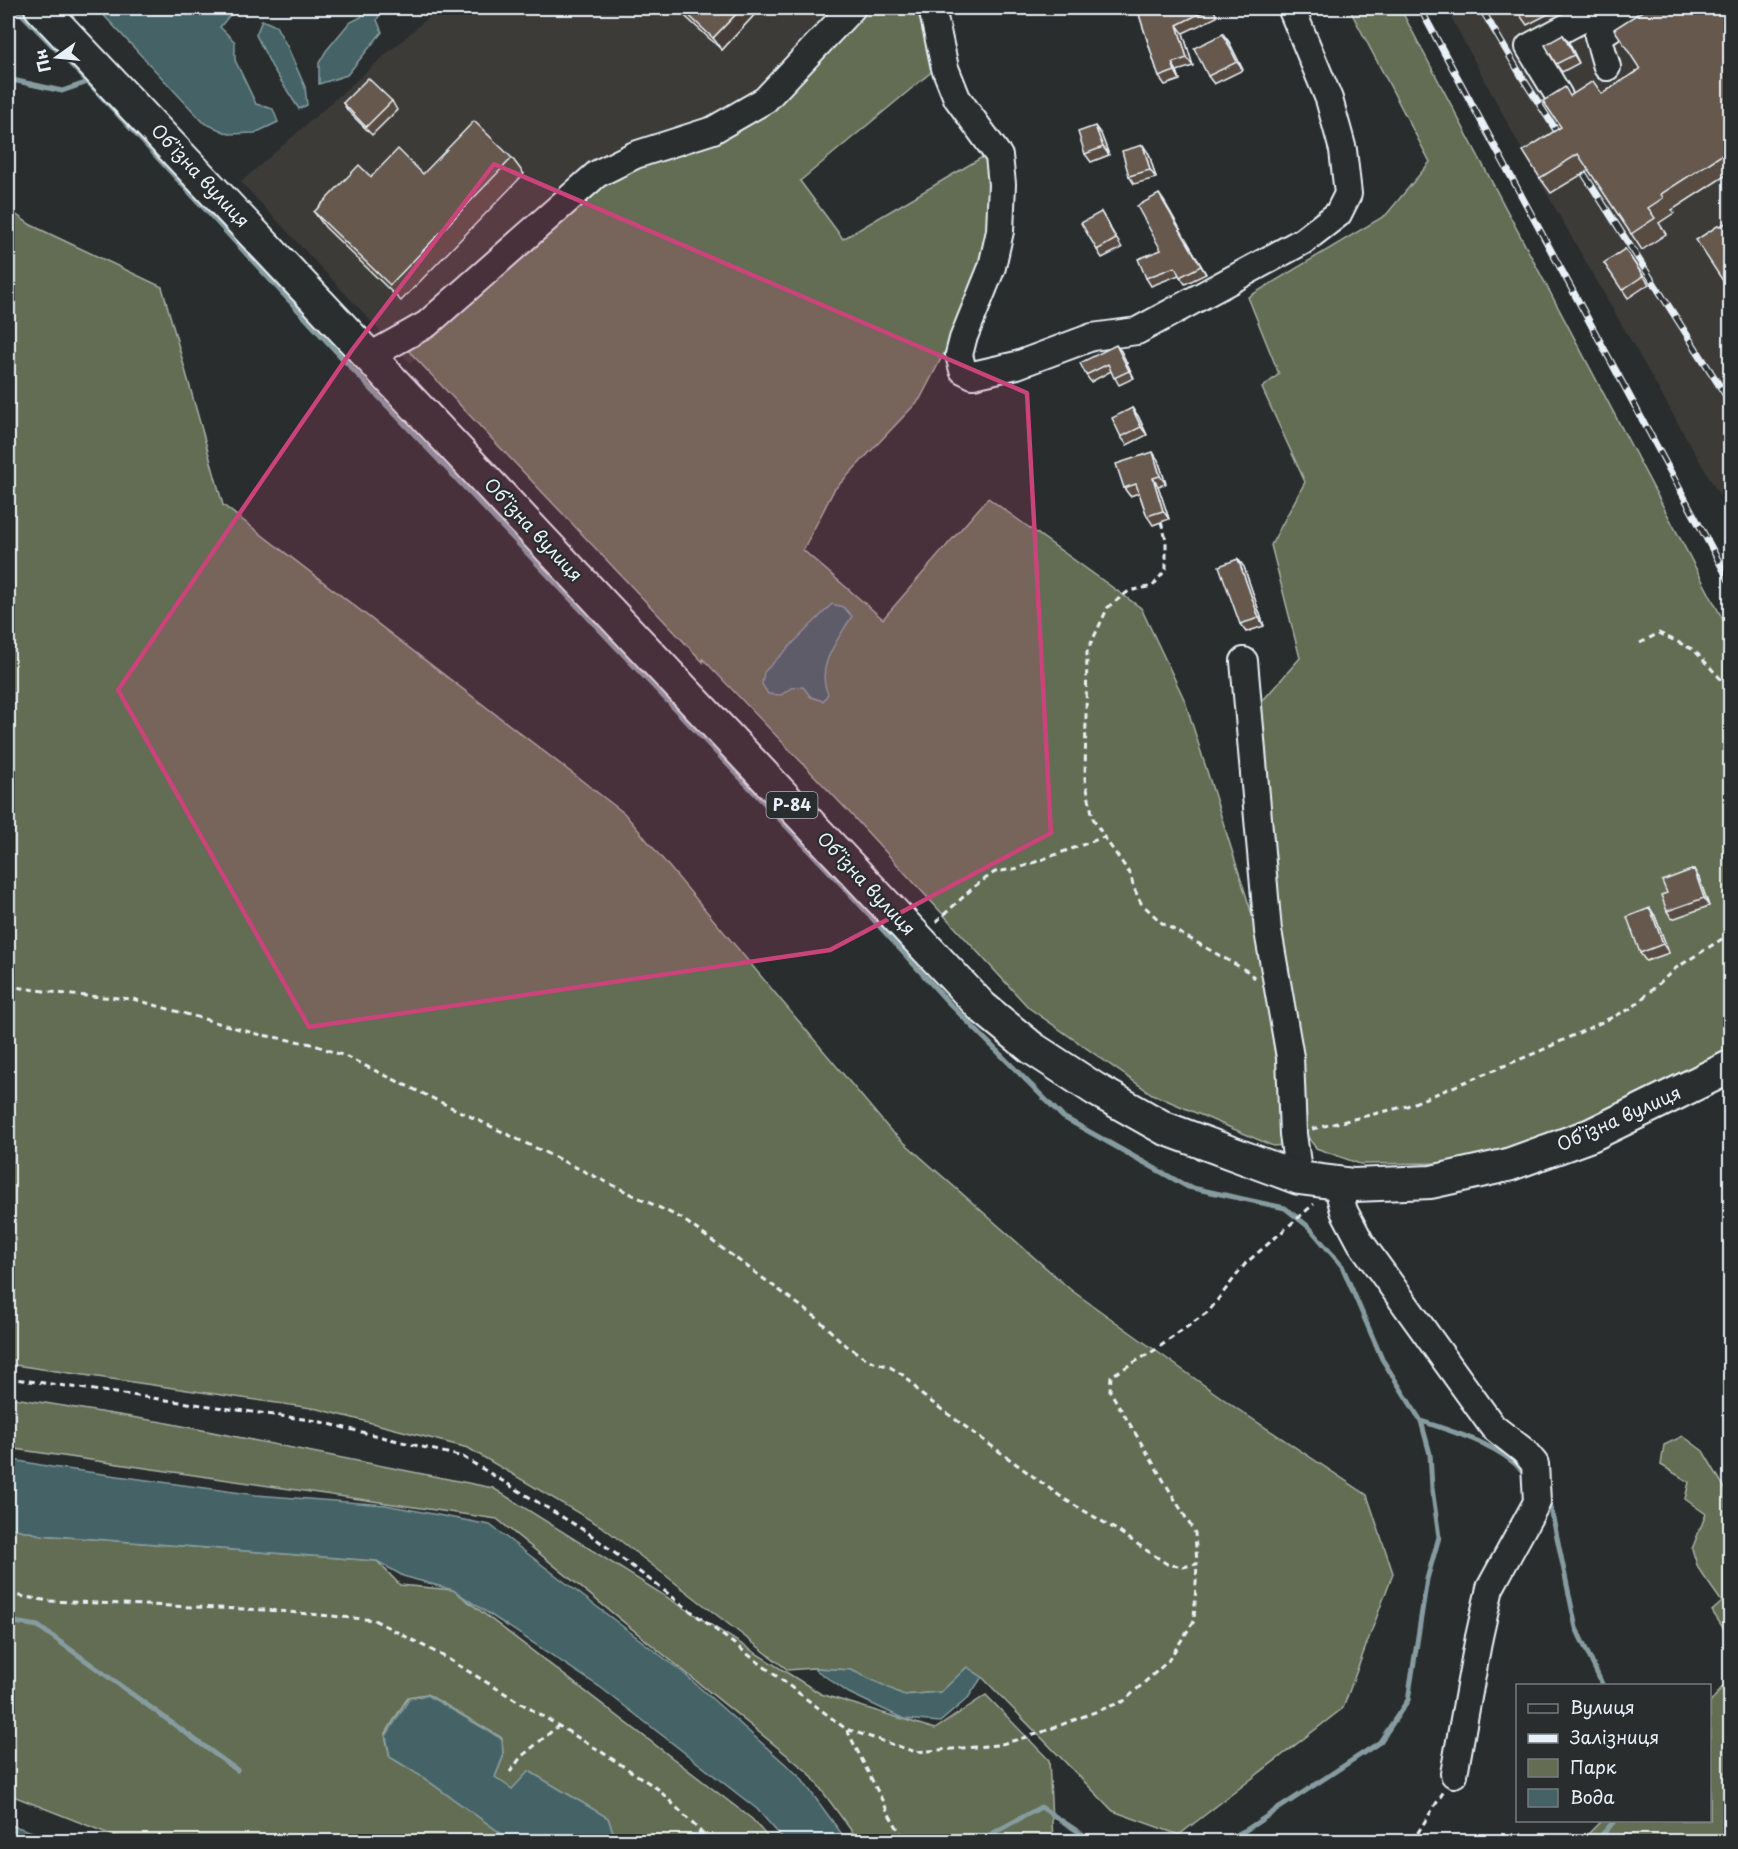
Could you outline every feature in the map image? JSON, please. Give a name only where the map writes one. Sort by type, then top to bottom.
[{"type":"main road","name":"Обʼїзна вулиця","points":[[41,8],[982,1007],[1032,1048],[1095,1089],[1164,1128],[1299,1178],[1354,1185],[1431,1182],[1508,1165],[1591,1135],[1731,1066]]},
{"type":"street","points":[[369,356],[427,324],[597,174],[635,155],[713,130],[765,100],[852,8]]},
{"type":"street","points":[[932,8],[945,68],[957,98],[999,156],[1002,184],[1000,231],[992,267],[963,339],[959,355],[963,370],[973,375],[1017,365],[1092,338],[1137,331],[1304,241],[1338,214],[1348,194],[1343,150],[1329,99],[1292,10]]},
{"type":"street","points":[[1559,96],[1529,47],[1595,20],[1639,9]]},
{"type":"street","points":[[1595,20],[1607,67]]},
{"type":"street","points":[[1244,661],[1268,931],[1290,1057],[1293,1134],[1299,1178]]},
{"type":"street","points":[[1337,1184],[1344,1211],[1361,1243],[1493,1427],[1524,1451],[1535,1464],[1537,1502],[1490,1588],[1454,1774]]},
{"type":"path","points":[[1161,522],[1166,539],[1166,569],[1153,586],[1129,591],[1108,606],[1087,652],[1084,779],[1093,818],[1131,875],[1133,886],[1141,903],[1162,923],[1247,971],[1280,1002]]},
{"type":"path","points":[[1640,643],[1659,633],[1694,650],[1731,689]]},
{"type":"path","points":[[941,930],[934,923],[975,886],[996,872],[1019,868],[1104,837]]},
{"type":"path","points":[[1293,1134],[1407,1106],[1540,1052],[1632,1008],[1676,968],[1731,934]]},
{"type":"path","points":[[8,986],[73,995],[133,999],[257,1034],[312,1044],[347,1057],[681,1218],[817,1317],[844,1344],[868,1360],[890,1367],[906,1377],[922,1395],[1064,1499],[1115,1529],[1167,1564],[1183,1567],[1197,1564]]},
{"type":"path","points":[[8,1378],[317,1421],[463,1457],[587,1532],[846,1729],[916,1752],[998,1745],[1037,1734],[1124,1701],[1168,1661],[1194,1621],[1197,1564],[1195,1533],[1110,1391],[1111,1376],[1155,1350],[1209,1311],[1246,1263],[1304,1213]]},
{"type":"path","points":[[8,1594],[49,1601],[267,1610],[374,1620],[443,1656],[658,1789],[711,1842]]},
{"type":"path","points":[[510,1772],[521,1757],[558,1726]]},
{"type":"path","points":[[846,1729],[890,1816],[906,1842]]},
{"type":"path","points":[[1412,1842],[1454,1774]]},
{"type":"path","points":[[679,1842],[701,1832]]},
{"type":"highlighted area","points":[[494,164],[1027,393],[1051,833],[830,950],[309,1027],[118,690],[352,350]]},
{"type":"shaded area","points":[[439,8],[836,8],[754,100],[410,363],[241,182]]},
{"type":"shaded area","points":[[1446,8],[1730,8],[1730,514],[1523,152]]},
{"type":"green space","points":[[866,8],[925,8],[935,69],[800,181],[843,239],[986,155],[996,195],[968,307],[920,399],[834,490],[803,550],[883,619],[988,498],[1141,608],[1185,701],[1255,924],[1279,1081],[1284,1145],[1273,1146],[1152,1094],[1029,1008],[849,812],[703,659],[703,662],[407,349],[600,181],[774,105]]},
{"type":"green space","points":[[1349,8],[1400,8],[1730,633],[1730,1048],[1546,1138],[1444,1163],[1360,1164],[1316,1148],[1304,1132],[1273,891],[1258,706],[1300,658],[1271,545],[1305,482],[1262,388],[1279,374],[1248,297],[1386,215],[1430,162]]},
{"type":"green space","points":[[8,209],[31,225],[162,287],[223,505],[624,813],[890,1130],[1071,1290],[1236,1408],[1367,1495],[1393,1573],[1343,1708],[1179,1835],[1113,1811],[982,1677],[967,1667],[941,1692],[903,1695],[851,1670],[813,1668],[788,1670],[604,1528],[468,1448],[318,1409],[8,1364]]},
{"type":"green space","points":[[8,1397],[162,1422],[493,1488],[821,1694],[935,1729],[986,1695],[1049,1760],[1053,1841],[859,1841],[809,1773],[497,1519],[8,1448]]},
{"type":"green space","points":[[1683,1436],[1703,1451],[1730,1497],[1730,1632],[1723,1628],[1712,1611],[1722,1602],[1698,1568],[1692,1549],[1706,1514],[1685,1499],[1689,1482],[1661,1465],[1664,1445]]},
{"type":"green space","points":[[8,1527],[42,1535],[377,1561],[400,1585],[453,1590],[752,1819],[771,1841],[616,1841],[608,1818],[529,1771],[512,1790],[495,1777],[503,1757],[502,1738],[427,1694],[408,1697],[385,1735],[390,1757],[421,1776],[512,1841],[127,1841],[8,1794]]},
{"type":"green space","points":[[1730,1677],[1730,1841],[1581,1841],[1600,1822],[1711,1822],[1711,1702]]},
{"type":"water","points":[[97,8],[243,8],[229,16],[220,27],[235,42],[235,60],[256,104],[273,109],[278,122],[255,133],[229,134],[204,123]]},
{"type":"water","points":[[365,8],[383,8],[377,20],[382,32],[347,75],[319,84],[319,63],[326,51],[349,23],[361,17]]},
{"type":"water","points":[[262,20],[276,26],[305,87],[307,105],[299,109],[272,67],[256,35]]},
{"type":"water","points":[[832,604],[843,607],[852,616],[826,663],[824,673],[828,694],[823,701],[811,697],[803,687],[791,688],[781,695],[768,694],[762,684],[764,672]]},
{"type":"water","points":[[8,1459],[256,1495],[386,1505],[490,1525],[681,1671],[800,1777],[847,1841],[785,1841],[757,1809],[600,1687],[453,1590],[403,1576],[377,1561],[42,1535],[8,1527]]},
{"type":"water","points":[[967,1667],[982,1677],[968,1698],[940,1722],[904,1719],[849,1693],[813,1668],[851,1670],[904,1695],[941,1692]]},
{"type":"water","points":[[427,1695],[502,1739],[503,1757],[495,1777],[512,1789],[529,1771],[608,1818],[616,1841],[512,1841],[421,1776],[390,1757],[386,1736],[409,1699]]},
{"type":"water","points":[[8,1824],[59,1841],[8,1841]]},
{"type":"building","points":[[681,8],[742,8],[713,38]]},
{"type":"building","points":[[1137,8],[1211,8],[1177,25],[1187,58],[1172,63],[1175,71],[1159,77]]},
{"type":"building","points":[[1647,8],[1731,8],[1731,149],[1661,194],[1663,198],[1648,208],[1655,218],[1631,234],[1578,154],[1540,178],[1523,151],[1561,127],[1543,101],[1565,87],[1570,96],[1593,81],[1602,94],[1640,69],[1614,29]]},
{"type":"building","points":[[1223,34],[1237,62],[1208,76],[1194,48]]},
{"type":"building","points":[[1563,35],[1574,55],[1556,64],[1545,45]]},
{"type":"building","points":[[368,78],[392,101],[366,127],[343,103]]},
{"type":"building","points":[[474,121],[512,158],[390,285],[314,212],[359,165],[371,177],[398,149],[423,174]]},
{"type":"building","points":[[1095,126],[1103,147],[1085,154],[1078,132]]},
{"type":"building","points":[[1143,145],[1150,170],[1129,176],[1122,151]]},
{"type":"building","points":[[1159,194],[1201,266],[1180,277],[1175,267],[1146,278],[1138,259],[1161,250],[1137,206]]},
{"type":"building","points":[[1101,212],[1116,239],[1097,250],[1081,223]]},
{"type":"building","points":[[1731,220],[1731,293],[1696,240]]},
{"type":"building","points":[[1625,249],[1643,276],[1622,290],[1604,263]]},
{"type":"building","points":[[1116,345],[1129,371],[1114,378],[1108,364],[1086,375],[1080,363]]},
{"type":"building","points":[[1132,408],[1141,427],[1121,437],[1112,418]]},
{"type":"building","points":[[1153,452],[1160,476],[1153,478],[1163,511],[1147,516],[1136,484],[1124,488],[1116,464]]},
{"type":"building","points":[[1238,559],[1259,618],[1240,624],[1219,566]]},
{"type":"building","points":[[1694,869],[1704,898],[1667,911],[1661,895],[1667,893],[1662,881]]},
{"type":"building","points":[[1650,908],[1663,944],[1640,953],[1627,917]]},
{"type":"waterway","points":[[16,8],[88,82],[357,374],[845,888],[947,1001],[1063,1117],[1188,1187],[1285,1208],[1309,1227],[1342,1266],[1382,1359],[1421,1421]]},
{"type":"waterway","points":[[8,79],[62,91],[88,82]]},
{"type":"waterway","points":[[1222,1842],[1246,1830],[1380,1742],[1408,1700],[1427,1579],[1439,1537],[1430,1454],[1421,1421],[1489,1446],[1523,1471]]},
{"type":"waterway","points":[[1549,1499],[1576,1628],[1602,1684]]},
{"type":"waterway","points":[[8,1621],[38,1626],[237,1770]]},
{"type":"waterway","points":[[977,1842],[1041,1807],[1094,1842]]},
{"type":"waterway","points":[[1596,1842],[1613,1822]]},
{"type":"railway","points":[[1420,8],[1730,582]]},
{"type":"railway","points":[[1481,8],[1522,77],[1730,402]]}]
